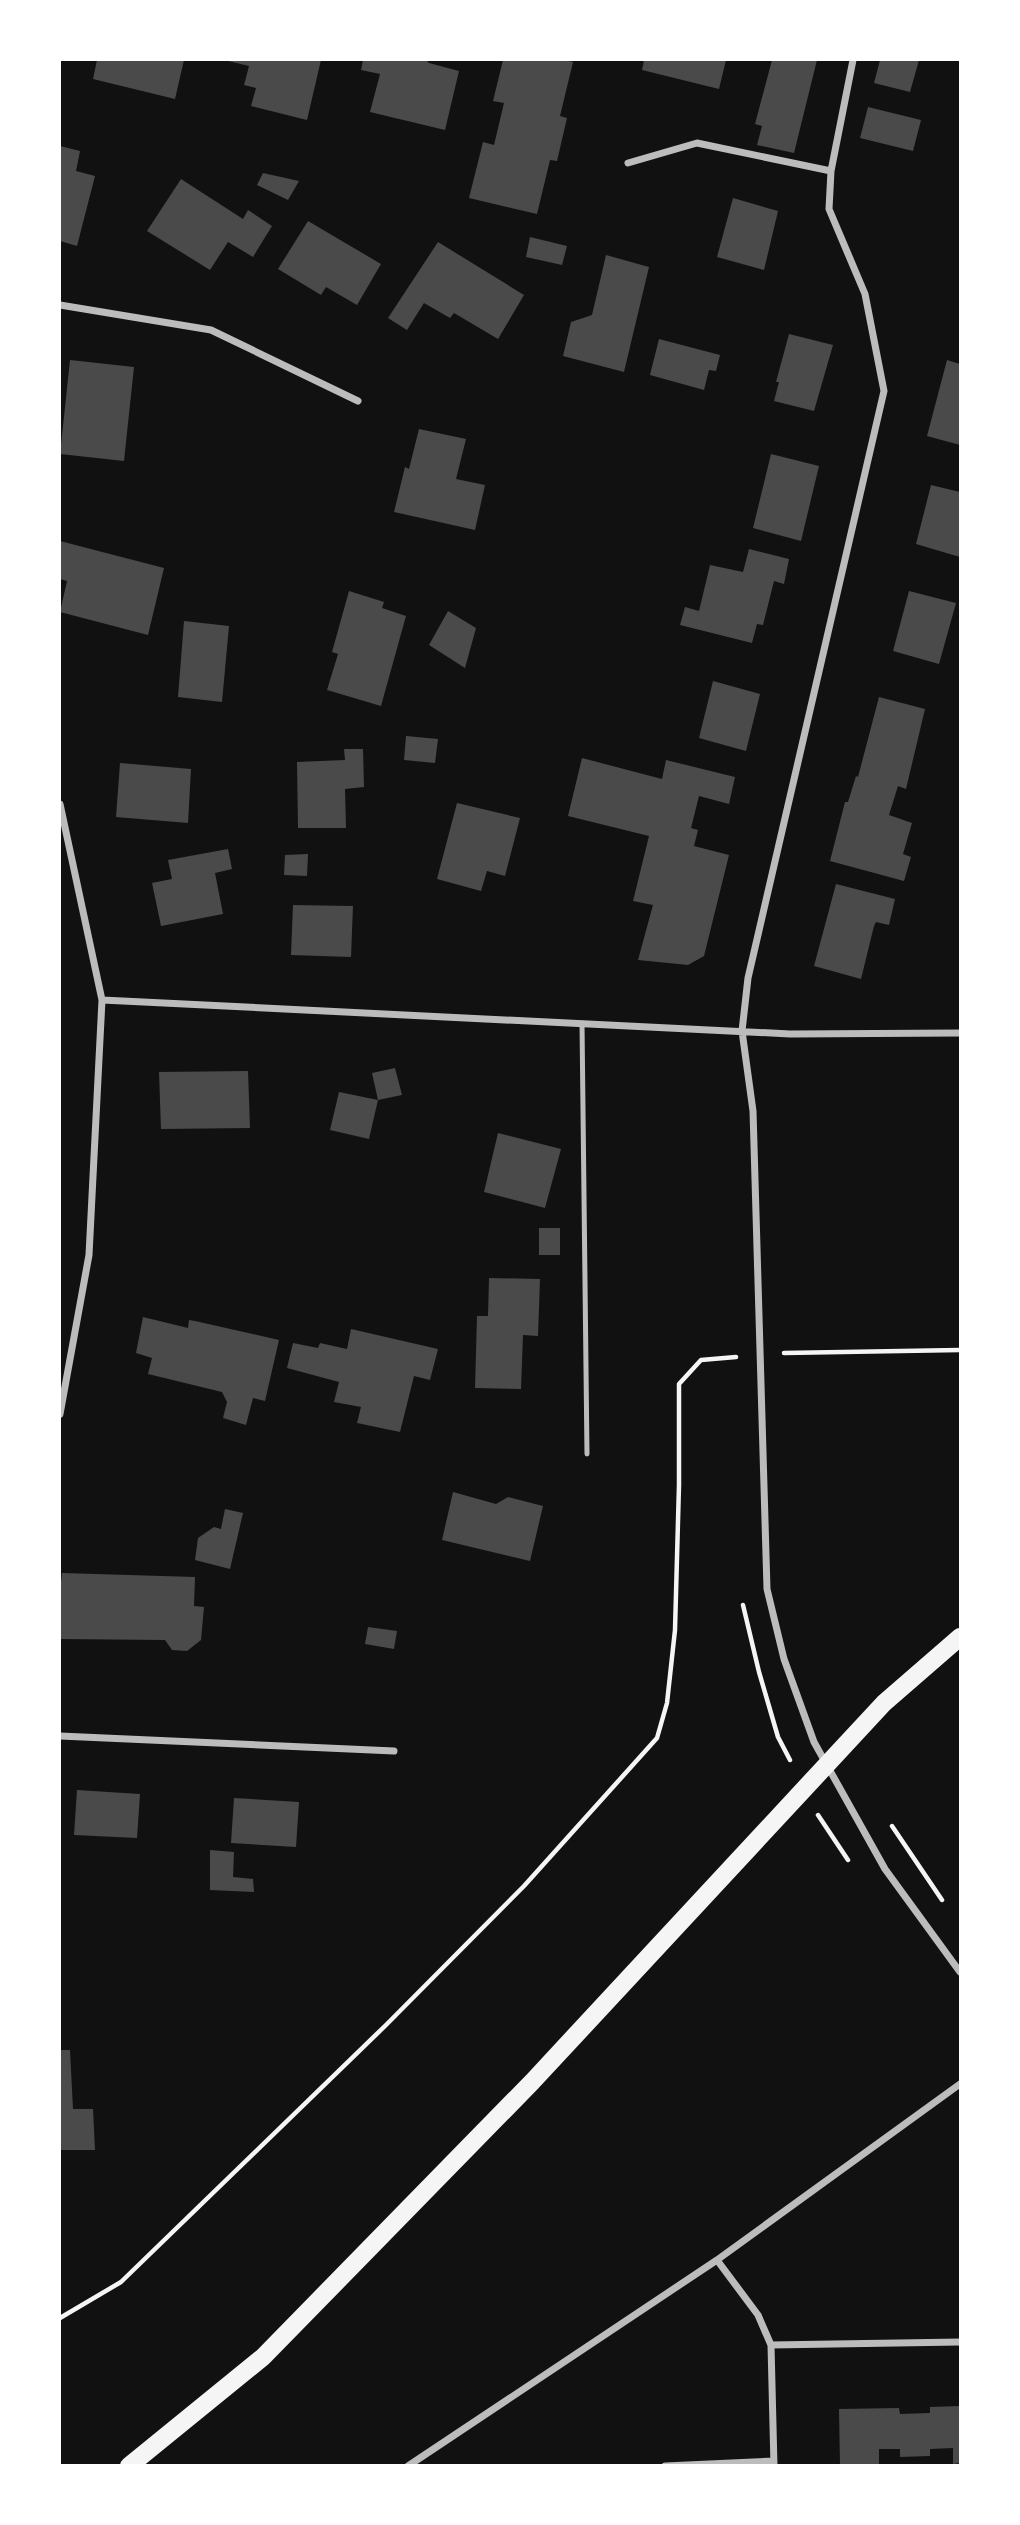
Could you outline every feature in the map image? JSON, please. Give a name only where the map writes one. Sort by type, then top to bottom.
[{"type":"main road","points":[[129,2466],[263,2357],[532,2082],[884,1703],[961,1637]]},
{"type":"street","points":[[853,60],[831,171],[830,209],[865,294],[884,391],[748,978],[742,1031],[753,1111],[767,1589],[784,1659],[814,1742],[885,1868],[961,1972]]},
{"type":"street","points":[[628,163],[696,143],[831,171]]},
{"type":"street","points":[[60,305],[211,330],[358,401]]},
{"type":"street","points":[[60,804],[102,1000],[89,1255],[60,1414]]},
{"type":"street","points":[[102,1000],[790,1034],[961,1033]]},
{"type":"street","points":[[60,1736],[394,1751]]},
{"type":"street","points":[[408,2466],[717,2260],[961,2084]]},
{"type":"street","points":[[665,2466],[774,2464],[771,2345],[758,2315],[717,2260]]},
{"type":"street","points":[[771,2345],[961,2342]]},
{"type":"lane","points":[[582,1023],[587,1454]]},
{"type":"path","points":[[60,2318],[121,2282],[131,2273],[386,2025],[524,1886],[657,1738],[667,1703],[675,1629],[680,1485],[679,1384],[701,1360],[807,1351],[961,1350]]},
{"type":"path","points":[[906,1846],[947,1908]]},
{"type":"building","points":[[97,60],[184,60],[175,99],[93,79]]},
{"type":"building","points":[[224,60],[321,60],[307,120],[251,106],[256,88],[244,85],[249,66]]},
{"type":"building","points":[[363,60],[426,60],[459,71],[445,130],[370,112],[380,74],[361,70]]},
{"type":"building","points":[[503,60],[573,62],[560,116],[567,118],[557,161],[550,160],[537,214],[469,198],[483,142],[494,145],[504,103],[493,101]]},
{"type":"building","points":[[644,60],[726,60],[719,89],[642,70]]},
{"type":"building","points":[[772,60],[817,60],[794,153],[757,145],[762,126],[755,124]]},
{"type":"building","points":[[880,60],[919,60],[910,92],[874,83]]},
{"type":"building","points":[[868,107],[921,120],[913,151],[860,138]]},
{"type":"building","points":[[60,146],[80,151],[76,171],[95,176],[77,246],[60,241]]},
{"type":"building","points":[[263,173],[299,181],[288,200],[257,185]]},
{"type":"building","points":[[181,179],[243,219],[248,210],[272,226],[253,257],[228,242],[210,270],[147,231]]},
{"type":"building","points":[[733,198],[778,211],[764,270],[717,257]]},
{"type":"building","points":[[308,221],[381,264],[357,305],[326,287],[321,295],[278,269]]},
{"type":"building","points":[[530,237],[567,246],[562,265],[526,257]]},
{"type":"building","points":[[438,242],[524,295],[498,339],[454,313],[450,318],[424,303],[407,330],[388,318]]},
{"type":"building","points":[[606,255],[649,267],[624,372],[563,356],[571,322],[592,315]]},
{"type":"building","points":[[789,334],[833,345],[814,411],[774,401],[779,382],[776,382]]},
{"type":"building","points":[[659,339],[720,355],[716,371],[709,370],[704,390],[650,375]]},
{"type":"building","points":[[70,360],[134,367],[124,461],[60,454]]},
{"type":"building","points":[[947,360],[960,364],[960,445],[927,436]]},
{"type":"building","points":[[419,429],[466,439],[456,479],[485,485],[475,530],[394,512],[405,467],[409,469]]},
{"type":"building","points":[[771,454],[819,466],[801,541],[753,528]]},
{"type":"building","points":[[931,485],[960,492],[960,557],[916,544]]},
{"type":"building","points":[[60,541],[164,568],[148,635],[60,612],[67,581],[60,579]]},
{"type":"building","points":[[749,549],[789,559],[784,584],[774,581],[763,625],[757,624],[752,643],[680,625],[685,607],[699,611],[710,565],[743,572]]},
{"type":"building","points":[[349,591],[384,602],[382,608],[406,616],[381,706],[327,690],[338,654],[332,652]]},
{"type":"building","points":[[909,591],[956,603],[939,664],[893,651]]},
{"type":"building","points":[[448,611],[476,628],[465,668],[429,645]]},
{"type":"building","points":[[184,621],[229,626],[222,702],[178,697]]},
{"type":"building","points":[[713,681],[760,694],[746,751],[699,738]]},
{"type":"building","points":[[879,697],[925,709],[906,789],[898,786],[889,815],[912,823],[903,854],[911,857],[904,881],[830,861],[845,802],[848,802],[856,776],[858,777]]},
{"type":"building","points":[[406,736],[438,739],[435,763],[404,760]]},
{"type":"building","points":[[344,749],[363,749],[364,787],[345,789],[346,828],[298,828],[297,762],[345,760]]},
{"type":"building","points":[[582,758],[662,779],[666,760],[735,777],[729,804],[699,796],[691,828],[698,830],[694,846],[729,855],[704,956],[688,965],[638,960],[653,905],[633,901],[649,836],[568,816]]},
{"type":"building","points":[[120,763],[191,769],[188,823],[116,817]]},
{"type":"building","points":[[457,803],[520,818],[505,876],[487,871],[481,891],[437,879]]},
{"type":"building","points":[[228,849],[232,869],[215,873],[223,914],[161,926],[152,883],[172,879],[168,860]]},
{"type":"building","points":[[308,854],[307,876],[284,875],[285,855]]},
{"type":"building","points":[[836,884],[895,899],[889,925],[876,922],[874,926],[861,979],[814,966]]},
{"type":"building","points":[[293,905],[353,906],[351,957],[291,955]]},
{"type":"building","points":[[395,1068],[402,1095],[378,1100],[372,1073]]},
{"type":"building","points":[[248,1071],[250,1128],[161,1129],[159,1072]]},
{"type":"building","points":[[339,1092],[378,1100],[369,1139],[330,1130]]},
{"type":"building","points":[[498,1133],[561,1149],[545,1208],[484,1192]]},
{"type":"building","points":[[539,1228],[560,1228],[560,1255],[539,1255]]},
{"type":"building","points":[[489,1278],[540,1279],[538,1336],[523,1335],[521,1389],[475,1388],[477,1316],[488,1316]]},
{"type":"building","points":[[143,1317],[188,1328],[189,1320],[195,1321],[279,1340],[265,1401],[253,1398],[246,1425],[223,1418],[227,1402],[222,1392],[148,1374],[152,1358],[136,1353]]},
{"type":"building","points":[[351,1329],[438,1349],[430,1380],[414,1376],[400,1432],[357,1423],[361,1407],[334,1402],[339,1382],[287,1368],[293,1343],[318,1348],[320,1343],[347,1349]]},
{"type":"building","points":[[453,1492],[496,1504],[508,1497],[543,1506],[530,1561],[442,1540]]},
{"type":"building","points":[[225,1509],[243,1513],[230,1569],[195,1560],[198,1538],[214,1527],[221,1529]]},
{"type":"building","points":[[62,1573],[195,1577],[194,1606],[204,1607],[201,1640],[187,1651],[172,1650],[165,1640],[60,1639]]},
{"type":"building","points":[[368,1627],[397,1631],[394,1649],[365,1644]]},
{"type":"building","points":[[77,1790],[140,1794],[137,1838],[74,1835]]},
{"type":"building","points":[[234,1798],[299,1802],[296,1847],[231,1843]]},
{"type":"building","points":[[210,1850],[234,1852],[233,1877],[253,1879],[254,1892],[210,1890]]},
{"type":"building","points":[[60,2050],[70,2050],[73,2109],[93,2109],[95,2150],[60,2150]]},
{"type":"building","points":[[960,2406],[960,2463],[953,2464],[953,2448],[930,2449],[930,2456],[900,2457],[900,2449],[879,2449],[879,2465],[840,2466],[839,2409],[899,2408],[900,2414],[930,2413],[930,2407]]}]
